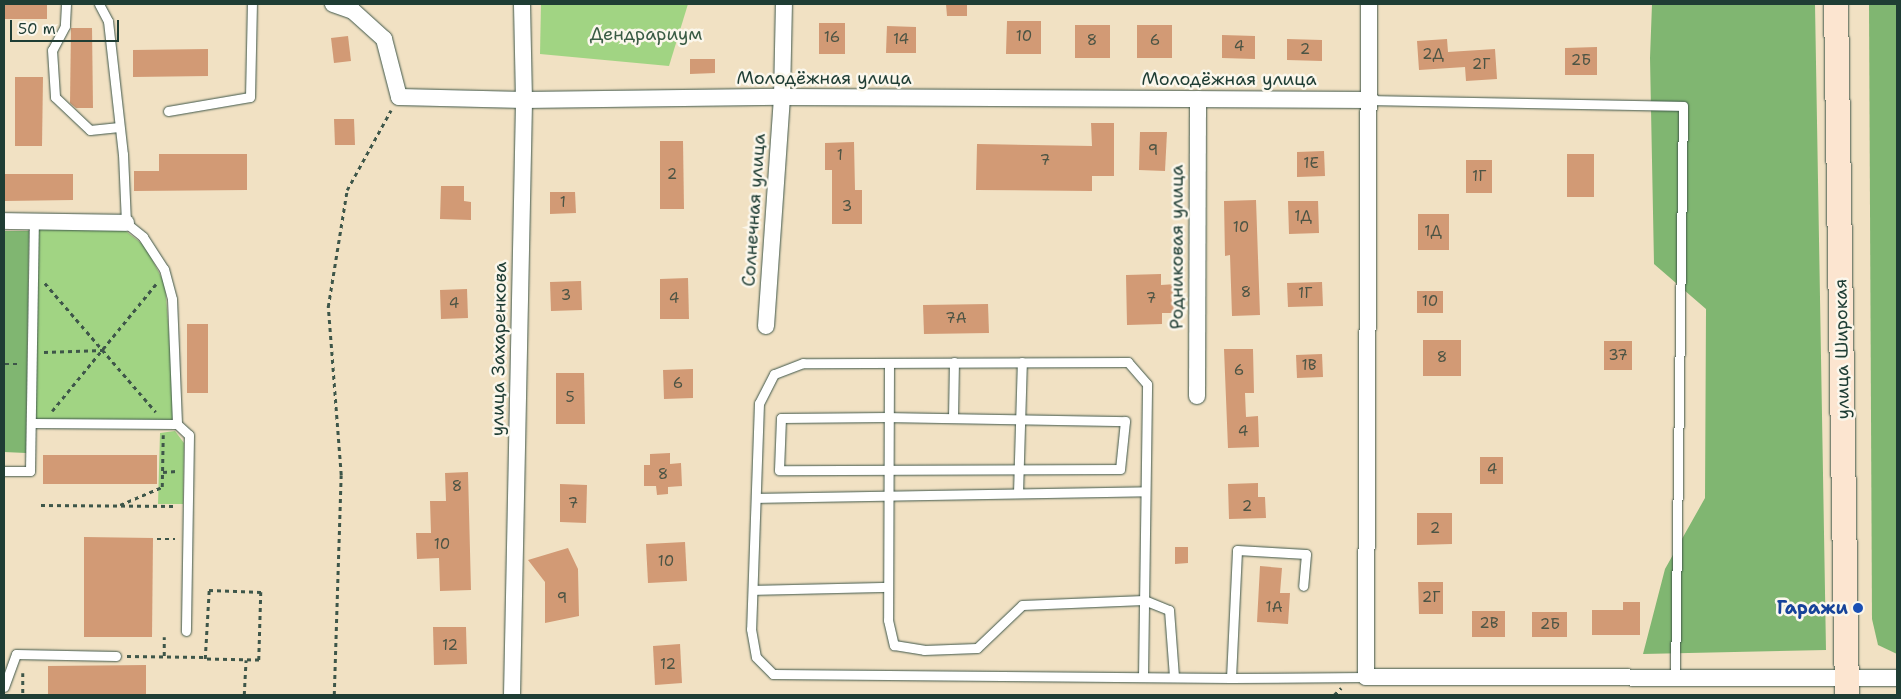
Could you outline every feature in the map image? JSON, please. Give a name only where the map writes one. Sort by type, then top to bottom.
[{"type":"main road","name":"улица Широкая","points":[[1836,4],[1847,686]]},
{"type":"street","points":[[333,4],[353,11],[384,39],[399,97]]},
{"type":"street","name":"улица Захаренкова","points":[[512,695],[524,100],[522,4]]},
{"type":"street","name":"Солнечная улица","points":[[766,326],[782,97],[784,4]]},
{"type":"street","points":[[1369,4],[1371,100],[1366,676],[1674,677],[1847,686],[1897,678]]},
{"type":"street","name":"Молодёжная улица","points":[[399,97],[524,100],[782,97],[1371,100]]},
{"type":"street","name":"Родниковая улица","points":[[1197,396],[1198,99]]},
{"type":"street","points":[[4,222],[126,223]]},
{"type":"lane","points":[[66,4],[65,26],[52,50],[55,97],[90,130],[119,127]]},
{"type":"lane","points":[[99,4],[108,21],[119,127],[126,223],[143,237],[165,273],[172,299],[177,424]]},
{"type":"lane","points":[[168,111],[250,97],[252,4]]},
{"type":"lane","points":[[1371,100],[1683,106],[1674,677]]},
{"type":"lane","points":[[4,471],[30,471],[34,222]]},
{"type":"lane","points":[[889,362],[888,620],[894,645],[924,650],[977,648],[1022,604],[1144,600],[1169,610],[1174,677]]},
{"type":"lane","points":[[952,418],[954,362]]},
{"type":"lane","points":[[1018,493],[1022,362]]},
{"type":"lane","points":[[1143,676],[1147,384],[1128,362],[803,363],[774,374],[759,403],[751,629],[756,657],[773,674],[1231,678],[1366,676]]},
{"type":"lane","points":[[781,418],[952,418],[1125,421],[1120,469],[779,470],[781,418]]},
{"type":"lane","points":[[31,423],[177,424],[189,435],[186,632]]},
{"type":"lane","points":[[756,498],[1145,491]]},
{"type":"lane","points":[[1231,678],[1237,550],[1306,554],[1303,586]]},
{"type":"lane","points":[[752,590],[888,587]]},
{"type":"lane","points":[[4,687],[16,654],[116,656]]},
{"type":"path","points":[[334,695],[341,475],[328,307],[347,190],[399,97]]},
{"type":"path","points":[[34,271],[165,424],[162,487],[118,506]]},
{"type":"path","points":[[42,423],[165,273]]},
{"type":"path","points":[[32,352],[103,350]]},
{"type":"path","points":[[4,364],[32,364]]},
{"type":"path","points":[[41,506],[188,506]]},
{"type":"path","points":[[157,539],[187,540]]},
{"type":"path","points":[[116,656],[259,660],[261,592],[209,590],[205,657]]},
{"type":"path","points":[[164,637],[164,656]]},
{"type":"path","points":[[22,654],[23,695]]},
{"type":"path","points":[[244,695],[246,660]]},
{"type":"green space","name":"Дендрариум","points":[[541,4],[688,4],[669,66],[540,54]]},
{"type":"green space","points":[[1652,4],[1815,4],[1826,650],[1643,654],[1665,569],[1705,498],[1706,309],[1654,264],[1650,58]]},
{"type":"green space","points":[[1869,4],[1897,4],[1897,654],[1878,645],[1872,619]]},
{"type":"green space","points":[[38,227],[122,228],[145,246],[165,284],[176,423],[34,421]]},
{"type":"green space","points":[[4,231],[29,231],[26,453],[4,452]]},
{"type":"green space","points":[[175,431],[184,443],[183,504],[158,504],[160,433]]},
{"type":"building","points":[[4,4],[47,4],[47,19],[4,19]]},
{"type":"building","points":[[946,4],[967,4],[967,16],[947,16]]},
{"type":"building","points":[[1007,21],[1041,21],[1041,54],[1006,54]]},
{"type":"building","points":[[819,23],[845,23],[845,54],[819,54]]},
{"type":"building","points":[[1075,25],[1110,25],[1110,58],[1075,58]]},
{"type":"building","points":[[1137,25],[1172,25],[1172,58],[1137,58]]},
{"type":"building","points":[[887,26],[916,27],[916,53],[886,53]]},
{"type":"building","points":[[71,28],[92,28],[93,108],[76,108],[70,103]]},
{"type":"building","points":[[1222,35],[1255,36],[1255,59],[1222,58]]},
{"type":"building","points":[[348,36],[351,61],[334,63],[331,38]]},
{"type":"building","points":[[1287,39],[1322,40],[1322,61],[1287,60]]},
{"type":"building","points":[[1447,39],[1448,52],[1495,49],[1497,79],[1466,81],[1465,67],[1419,70],[1417,41]]},
{"type":"building","points":[[1597,47],[1597,75],[1565,75],[1565,48]]},
{"type":"building","points":[[208,49],[208,76],[133,77],[133,50]]},
{"type":"building","points":[[690,59],[715,59],[715,73],[690,74]]},
{"type":"building","points":[[15,77],[43,77],[42,146],[15,146]]},
{"type":"building","points":[[334,119],[354,119],[355,145],[335,145]]},
{"type":"building","points":[[1091,123],[1114,123],[1114,176],[1092,176],[1092,191],[976,190],[977,144],[1092,146]]},
{"type":"building","points":[[1140,132],[1167,132],[1165,171],[1139,170]]},
{"type":"building","points":[[660,141],[683,141],[684,209],[660,209]]},
{"type":"building","points":[[854,142],[855,190],[862,190],[862,224],[832,224],[832,170],[825,170],[825,143]]},
{"type":"building","points":[[1324,151],[1325,176],[1297,177],[1297,152]]},
{"type":"building","points":[[159,154],[247,154],[247,190],[134,191],[134,171],[159,171]]},
{"type":"building","points":[[1567,154],[1594,154],[1594,197],[1567,197]]},
{"type":"building","points":[[1466,160],[1492,160],[1492,193],[1466,193]]},
{"type":"building","points":[[4,174],[73,174],[73,200],[4,201]]},
{"type":"building","points":[[441,186],[464,186],[464,201],[471,202],[471,220],[440,219]]},
{"type":"building","points":[[550,192],[575,192],[576,213],[550,214]]},
{"type":"building","points":[[1256,200],[1260,315],[1232,316],[1230,255],[1225,256],[1224,201]]},
{"type":"building","points":[[1288,201],[1318,201],[1319,233],[1289,234]]},
{"type":"building","points":[[1418,214],[1449,214],[1449,250],[1418,250]]},
{"type":"building","points":[[1161,274],[1161,285],[1176,284],[1177,313],[1162,313],[1162,324],[1127,325],[1126,275]]},
{"type":"building","points":[[688,278],[689,319],[660,319],[660,279]]},
{"type":"building","points":[[581,281],[582,310],[551,311],[550,282]]},
{"type":"building","points":[[1322,282],[1323,306],[1288,307],[1287,283]]},
{"type":"building","points":[[467,289],[468,318],[441,319],[440,290]]},
{"type":"building","points":[[1417,291],[1443,291],[1443,313],[1417,313]]},
{"type":"building","points":[[988,304],[989,333],[924,334],[923,305]]},
{"type":"building","points":[[187,324],[208,324],[208,393],[187,393]]},
{"type":"building","points":[[1423,340],[1461,340],[1461,376],[1423,376]]},
{"type":"building","points":[[1604,341],[1632,341],[1632,370],[1604,370]]},
{"type":"building","points":[[1224,349],[1253,349],[1254,393],[1245,393],[1246,417],[1258,416],[1259,447],[1228,448]]},
{"type":"building","points":[[1322,354],[1323,377],[1297,378],[1296,355]]},
{"type":"building","points":[[693,369],[693,398],[664,399],[663,370]]},
{"type":"building","points":[[556,373],[584,373],[585,424],[556,424]]},
{"type":"building","points":[[670,453],[670,464],[681,463],[682,486],[668,487],[668,494],[657,495],[656,486],[644,486],[644,465],[650,465],[650,454]]},
{"type":"building","points":[[43,455],[157,455],[157,484],[43,484]]},
{"type":"building","points":[[1480,457],[1503,457],[1503,484],[1480,484]]},
{"type":"building","points":[[468,472],[471,590],[440,591],[439,558],[417,559],[416,533],[431,533],[430,501],[446,501],[445,473]]},
{"type":"building","points":[[1258,483],[1258,497],[1265,497],[1266,518],[1229,519],[1228,484]]},
{"type":"building","points":[[560,484],[587,485],[586,523],[560,522]]},
{"type":"building","points":[[1417,513],[1452,513],[1452,544],[1417,545]]},
{"type":"building","points":[[84,537],[153,538],[152,637],[84,637]]},
{"type":"building","points":[[685,542],[687,581],[648,583],[646,544]]},
{"type":"building","points":[[1175,547],[1188,547],[1188,563],[1175,564]]},
{"type":"building","points":[[568,548],[578,569],[579,616],[545,623],[545,582],[528,560]]},
{"type":"building","points":[[1260,566],[1282,568],[1280,593],[1290,593],[1288,624],[1257,622]]},
{"type":"building","points":[[1418,582],[1443,582],[1443,614],[1419,614]]},
{"type":"building","points":[[1623,602],[1640,602],[1640,635],[1592,635],[1592,610],[1623,610]]},
{"type":"building","points":[[1472,611],[1505,611],[1505,637],[1472,637]]},
{"type":"building","points":[[1532,612],[1567,612],[1567,637],[1532,637]]},
{"type":"building","points":[[433,627],[466,627],[467,664],[434,665]]},
{"type":"building","points":[[680,644],[682,683],[655,685],[653,646]]},
{"type":"building","points":[[146,665],[146,694],[48,695],[48,666]]},
{"type":"place","name":"Гаражи","points":[[1858,608]]}]
